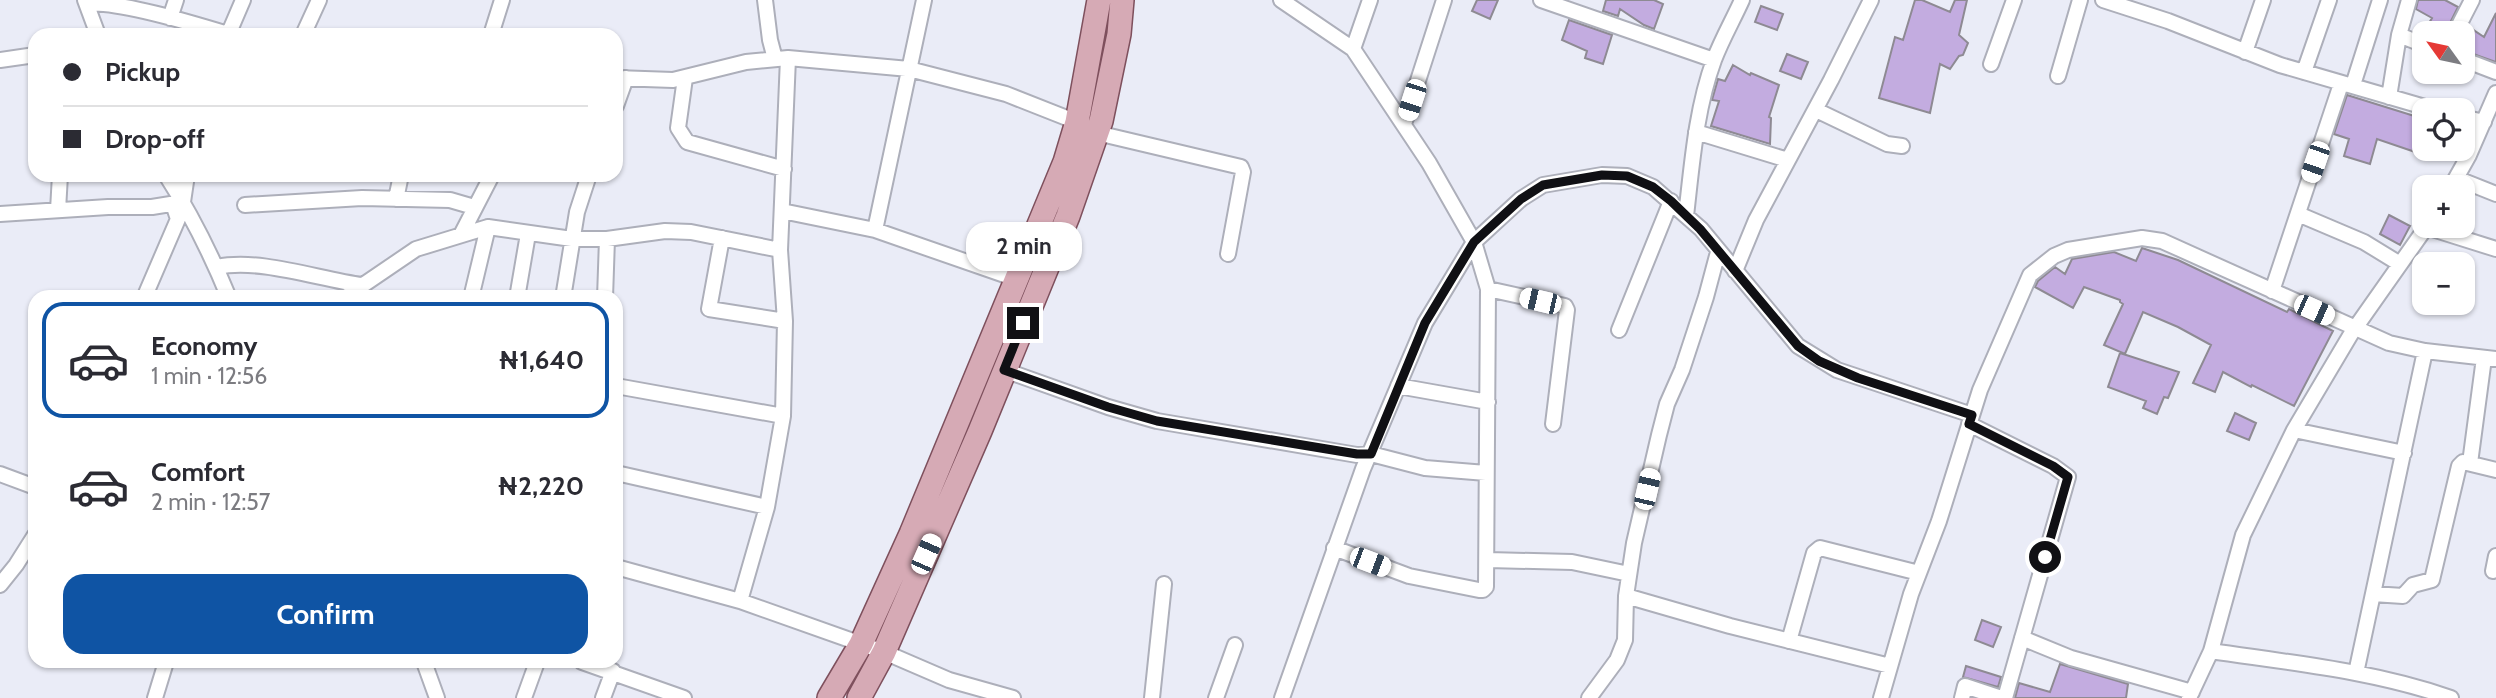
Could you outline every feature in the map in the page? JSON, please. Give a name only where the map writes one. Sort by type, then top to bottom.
[{"type":"main road","points":[[829,698],[861,644],[911,534],[1065,162],[1077,122],[1099,0]]},
{"type":"main road","points":[[859,698],[884,652],[1068,216],[1097,134],[1119,33],[1122,0]]},
{"type":"street","points":[[170,18],[176,0]]},
{"type":"street","points":[[232,28],[243,0]]},
{"type":"street","points":[[306,28],[319,0]]},
{"type":"street","points":[[493,28],[502,0]]},
{"type":"street","points":[[740,601],[767,507],[783,416],[785,321],[780,250],[783,169],[782,58],[770,40],[765,0]]},
{"type":"street","points":[[875,230],[924,0]]},
{"type":"street","points":[[1281,0],[1353,50],[1404,124],[1474,242],[1488,289],[1486,587],[1483,590],[1409,576],[1334,548]]},
{"type":"street","points":[[1353,50],[1370,0]]},
{"type":"street","points":[[1404,124],[1444,0]]},
{"type":"street","points":[[1541,0],[1570,4],[1714,60]]},
{"type":"street","points":[[1686,216],[1696,132],[1714,60],[1742,0]]},
{"type":"street","points":[[1735,271],[1756,220],[1871,0]]},
{"type":"street","points":[[1991,64],[2014,0]]},
{"type":"street","points":[[2058,76],[2080,0]]},
{"type":"street","points":[[2103,0],[2142,6],[2245,52],[2412,104]]},
{"type":"street","points":[[2245,52],[2263,0]]},
{"type":"street","points":[[2304,72],[2329,0]]},
{"type":"street","points":[[2272,291],[2298,214],[2380,0]]},
{"type":"street","points":[[2389,97],[2399,35],[2409,0]]},
{"type":"street","points":[[2461,21],[2472,0]]},
{"type":"street","points":[[93,28],[86,2],[104,1],[205,28]]},
{"type":"street","points":[[2399,35],[2412,40]]},
{"type":"street","points":[[0,60],[28,56]]},
{"type":"street","points":[[623,78],[685,78],[747,62],[782,58],[909,69],[1006,94],[1077,122]]},
{"type":"street","points":[[2475,64],[2496,72]]},
{"type":"street","points":[[685,78],[678,128],[687,142],[783,169]]},
{"type":"street","points":[[2457,175],[2496,93]]},
{"type":"street","points":[[1815,110],[1887,144],[1902,146]]},
{"type":"street","points":[[2475,120],[2484,122]]},
{"type":"street","points":[[1696,132],[1788,160]]},
{"type":"street","points":[[1097,134],[1241,167],[1243,172],[1228,254]]},
{"type":"street","points":[[1282,698],[1363,469],[1425,323],[1474,242],[1521,199],[1543,185],[1602,175],[1627,176],[1653,187],[1671,201],[1798,346],[1819,361],[1970,420],[2068,477],[2003,698],[1965,686],[1962,698]]},
{"type":"street","points":[[58,210],[60,182]]},
{"type":"street","points":[[169,182],[178,203],[217,267],[226,290]]},
{"type":"street","points":[[148,290],[176,226],[178,203],[185,182]]},
{"type":"street","points":[[396,199],[400,182]]},
{"type":"street","points":[[461,235],[488,182]]},
{"type":"street","points":[[564,290],[577,212],[587,182]]},
{"type":"street","points":[[2475,188],[2496,194]]},
{"type":"street","points":[[245,205],[362,198],[450,200],[474,207]]},
{"type":"street","points":[[1619,330],[1671,201]]},
{"type":"street","points":[[0,214],[152,207],[178,203]]},
{"type":"street","points":[[782,211],[875,230],[1016,279]]},
{"type":"street","points":[[2298,214],[2364,242],[2400,264]]},
{"type":"street","points":[[355,290],[416,249],[488,227],[572,239],[607,239],[665,231],[691,232],[780,250]]},
{"type":"street","points":[[473,290],[488,227]]},
{"type":"street","points":[[518,290],[528,234]]},
{"type":"street","points":[[722,238],[709,309],[785,321]]},
{"type":"street","points":[[1881,698],[1980,390],[2030,275],[2054,256],[2068,250],[2142,238],[2162,241],[2389,344],[2490,359],[2470,463]]},
{"type":"street","points":[[2022,638],[2071,657],[2190,695],[2211,651],[2243,535],[2294,430],[2355,328],[2418,238]]},
{"type":"street","points":[[2463,238],[2496,249]]},
{"type":"street","points":[[606,290],[607,239]]},
{"type":"street","points":[[1589,698],[1617,660],[1625,640],[1629,574],[1667,404],[1682,370],[1718,252]]},
{"type":"street","points":[[217,267],[263,266],[330,281],[362,285]]},
{"type":"street","points":[[1488,289],[1565,306],[1567,310],[1553,424]]},
{"type":"street","points":[[2356,673],[2426,351]]},
{"type":"street","points":[[1004,370],[1108,407],[1157,421],[1357,454],[1371,454],[1425,468],[1486,473]]},
{"type":"street","points":[[1398,386],[1488,402]]},
{"type":"street","points":[[623,387],[783,416]]},
{"type":"street","points":[[2294,430],[2404,453]]},
{"type":"street","points":[[2373,594],[2403,596],[2413,585],[2430,582],[2459,466],[2463,462],[2496,470]]},
{"type":"street","points":[[0,474],[28,484]]},
{"type":"street","points":[[623,475],[767,507]]},
{"type":"street","points":[[0,585],[28,546]]},
{"type":"street","points":[[1789,641],[1814,553],[1821,548],[1919,573]]},
{"type":"street","points":[[2493,571],[2496,556]]},
{"type":"street","points":[[1488,560],[1572,562],[1629,574]]},
{"type":"street","points":[[623,569],[740,601],[884,652],[949,680],[1013,698]]},
{"type":"street","points":[[1152,698],[1164,584]]},
{"type":"street","points":[[1626,596],[1890,666]]},
{"type":"street","points":[[1216,698],[1235,645]]},
{"type":"street","points":[[2211,651],[2356,673],[2412,684],[2451,698]]},
{"type":"street","points":[[155,698],[164,668]]},
{"type":"street","points":[[426,668],[437,698]]},
{"type":"street","points":[[524,698],[535,668]]},
{"type":"street","points":[[603,668],[684,698]]},
{"type":"street","points":[[603,698],[613,671]]},
{"type":"building","points":[[1477,0],[1498,0],[1490,19],[1472,11]]},
{"type":"building","points":[[1606,0],[1654,0],[1663,4],[1654,29],[1620,9],[1618,16],[1603,11]]},
{"type":"building","points":[[1915,0],[1922,0],[1950,12],[1955,0],[1967,0],[1959,35],[1968,43],[1963,55],[1959,56],[1950,69],[1940,64],[1930,113],[1879,98],[1895,37],[1903,40]]},
{"type":"building","points":[[2418,0],[2445,0],[2458,7],[2451,21],[2430,21],[2432,18],[2416,9]]},
{"type":"building","points":[[1761,6],[1783,14],[1777,30],[1755,22]]},
{"type":"building","points":[[2496,13],[2496,62],[2475,55],[2475,31],[2484,37]]},
{"type":"building","points":[[1569,20],[1612,35],[1603,64],[1585,58],[1587,51],[1562,40]]},
{"type":"building","points":[[1787,54],[1808,62],[1801,79],[1780,71]]},
{"type":"building","points":[[1733,65],[1750,75],[1751,73],[1779,85],[1769,117],[1770,144],[1711,126],[1719,101],[1712,100],[1718,79],[1725,81]]},
{"type":"building","points":[[2347,95],[2412,115],[2412,151],[2377,139],[2370,164],[2344,156],[2349,139],[2334,134]]},
{"type":"building","points":[[2389,215],[2410,226],[2400,245],[2380,234]]},
{"type":"building","points":[[2142,248],[2178,260],[2333,331],[2294,406],[2223,372],[2215,392],[2193,383],[2211,345],[2143,312],[2125,354],[2104,345],[2123,304],[2120,300],[2084,287],[2073,308],[2035,287],[2038,281],[2055,267],[2065,274],[2072,259],[2114,252],[2136,261]]},
{"type":"building","points":[[2120,353],[2179,372],[2168,398],[2164,397],[2157,414],[2143,408],[2146,401],[2108,387]]},
{"type":"building","points":[[2235,413],[2256,423],[2249,440],[2227,431]]},
{"type":"building","points":[[1982,620],[2001,627],[1993,647],[1975,640]]},
{"type":"building","points":[[2060,664],[2128,684],[2126,698],[2015,698],[2019,683],[2050,692]]},
{"type":"building","points":[[1966,666],[2001,677],[1998,687],[1963,677]]},
{"type":"route","points":[[1023,323],[1004,370],[1108,407],[1157,421],[1357,454],[1371,454],[1425,323],[1474,242],[1521,199],[1543,185],[1602,175],[1627,176],[1653,187],[1671,201],[1700,229],[1798,346],[1819,361],[1858,378],[1972,415],[1969,424],[2066,474],[2068,477],[2045,557]]}]
